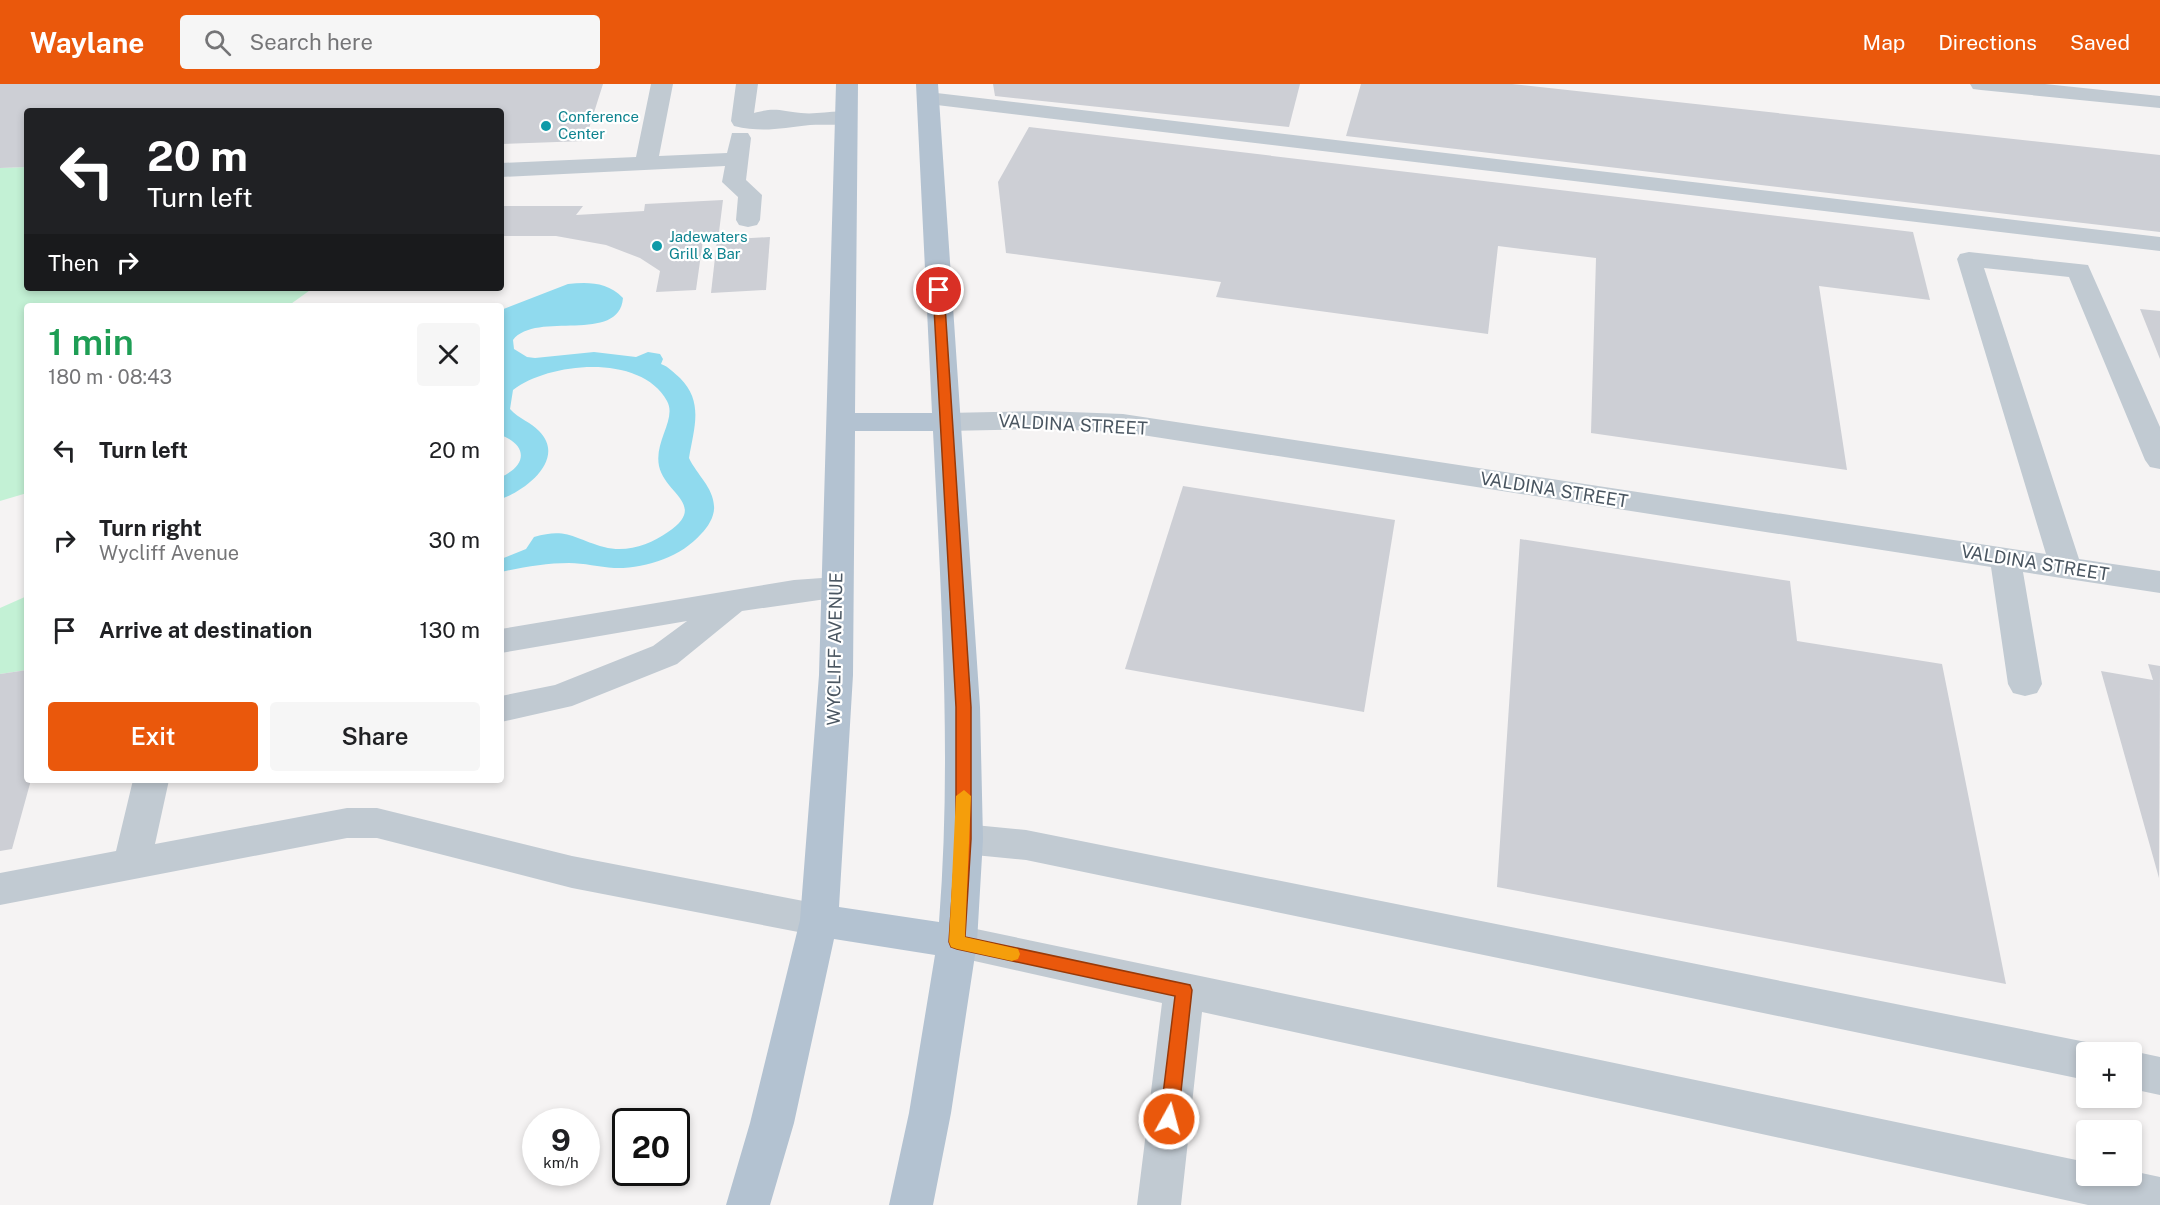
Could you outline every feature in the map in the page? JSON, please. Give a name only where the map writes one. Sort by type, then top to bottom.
[{"type":"main road","name":"WYCLIFF AVENUE","points":[[748,1205],[772,1123],[819,920],[832,757],[847,84]]},
{"type":"main road","points":[[911,1205],[930,1113],[957,942],[964,839],[963,707],[928,91]]},
{"type":"main road","points":[[839,422],[947,422]]},
{"type":"main road","points":[[819,920],[957,942]]},
{"type":"street","points":[[646,164],[662,84]]},
{"type":"street","points":[[747,84],[748,121],[737,159],[734,182],[750,195],[748,220]]},
{"type":"street","points":[[1982,84],[2160,102]]},
{"type":"street","points":[[928,91],[2160,244]]},
{"type":"street","points":[[748,121],[765,116],[787,115],[795,120],[846,118]]},
{"type":"street","points":[[504,170],[737,159]]},
{"type":"street","points":[[2066,568],[1969,259],[2079,270],[2160,460]]},
{"type":"street","name":"VALDINA STREET","points":[[947,422],[1044,420],[1123,423],[2160,582]]},
{"type":"street","points":[[2005,558],[2025,684]]},
{"type":"street","points":[[504,640],[794,591],[836,588]]},
{"type":"street","points":[[504,708],[560,697],[665,655],[732,602]]},
{"type":"street","points":[[132,865],[150,783]]},
{"type":"street","points":[[0,889],[347,823],[377,823],[572,872],[819,920]]},
{"type":"street","points":[[964,839],[1026,845],[2076,1059]]},
{"type":"street","points":[[957,942],[2160,1199]]},
{"type":"street","points":[[1159,1205],[1184,990]]},
{"type":"street","points":[[2142,1072],[2160,1076]]},
{"type":"green space","points":[[24,167],[24,291],[309,291],[292,303],[24,303],[24,494],[0,501],[0,168]]},
{"type":"green space","points":[[24,597],[24,670],[0,674],[0,608]]},
{"type":"water","points":[[590,283],[604,286],[623,298],[618,312],[607,320],[593,324],[539,327],[524,332],[513,340],[514,349],[527,357],[535,358],[594,352],[636,357],[648,352],[660,354],[663,359],[661,364],[680,378],[692,396],[695,406],[695,426],[689,458],[713,499],[713,514],[710,521],[693,542],[662,560],[626,568],[560,563],[504,571],[504,558],[526,549],[534,537],[555,533],[570,535],[612,549],[638,547],[661,537],[679,523],[684,514],[684,507],[659,466],[658,457],[669,415],[667,401],[654,386],[637,375],[616,369],[594,367],[549,373],[529,380],[513,390],[510,409],[539,431],[546,442],[548,452],[546,463],[540,472],[521,489],[504,498],[504,475],[516,467],[521,456],[516,445],[504,436],[504,309],[568,284]]},
{"type":"building","name":"Conference Center","points":[[0,84],[603,84],[585,141],[504,144],[504,108],[24,108],[24,167],[0,168]]},
{"type":"building","points":[[993,84],[1300,84],[1289,127],[995,96]]},
{"type":"building","points":[[1361,84],[1512,84],[2160,155],[2160,232],[1346,136]]},
{"type":"building","points":[[1029,127],[1913,232],[1930,300],[1819,286],[1847,470],[1591,433],[1596,258],[1498,246],[1488,334],[1216,297],[1221,282],[1006,253],[998,182]]},
{"type":"building","name":"Jadewaters Grill & Bar","points":[[723,200],[719,232],[704,233],[696,290],[656,292],[660,271],[640,258],[606,245],[556,236],[504,236],[504,206],[583,206],[576,215],[644,211],[645,204]]},
{"type":"building","points":[[770,237],[766,290],[711,293],[717,240]]},
{"type":"building","points":[[2140,309],[2160,311],[2160,359]]},
{"type":"building","points":[[1183,486],[1395,520],[1364,712],[1125,669]]},
{"type":"building","points":[[1520,539],[1790,581],[1797,641],[1942,664],[2006,984],[1497,887]]},
{"type":"building","points":[[2148,664],[2160,666],[2159,878],[2101,671],[2153,680]]},
{"type":"building","points":[[24,670],[24,783],[30,783],[12,849],[0,851],[0,674]]},
{"type":"slow traffic","points":[[964,796],[964,839],[957,942],[1012,954]]},
{"type":"place","name":"Conference Center","points":[[546,126]]},
{"type":"place","name":"Jadewaters Grill & Bar","points":[[657,246]]},
{"type":"route","points":[[939,290],[963,707],[964,839],[957,942],[1184,990],[1169,1119]]}]
